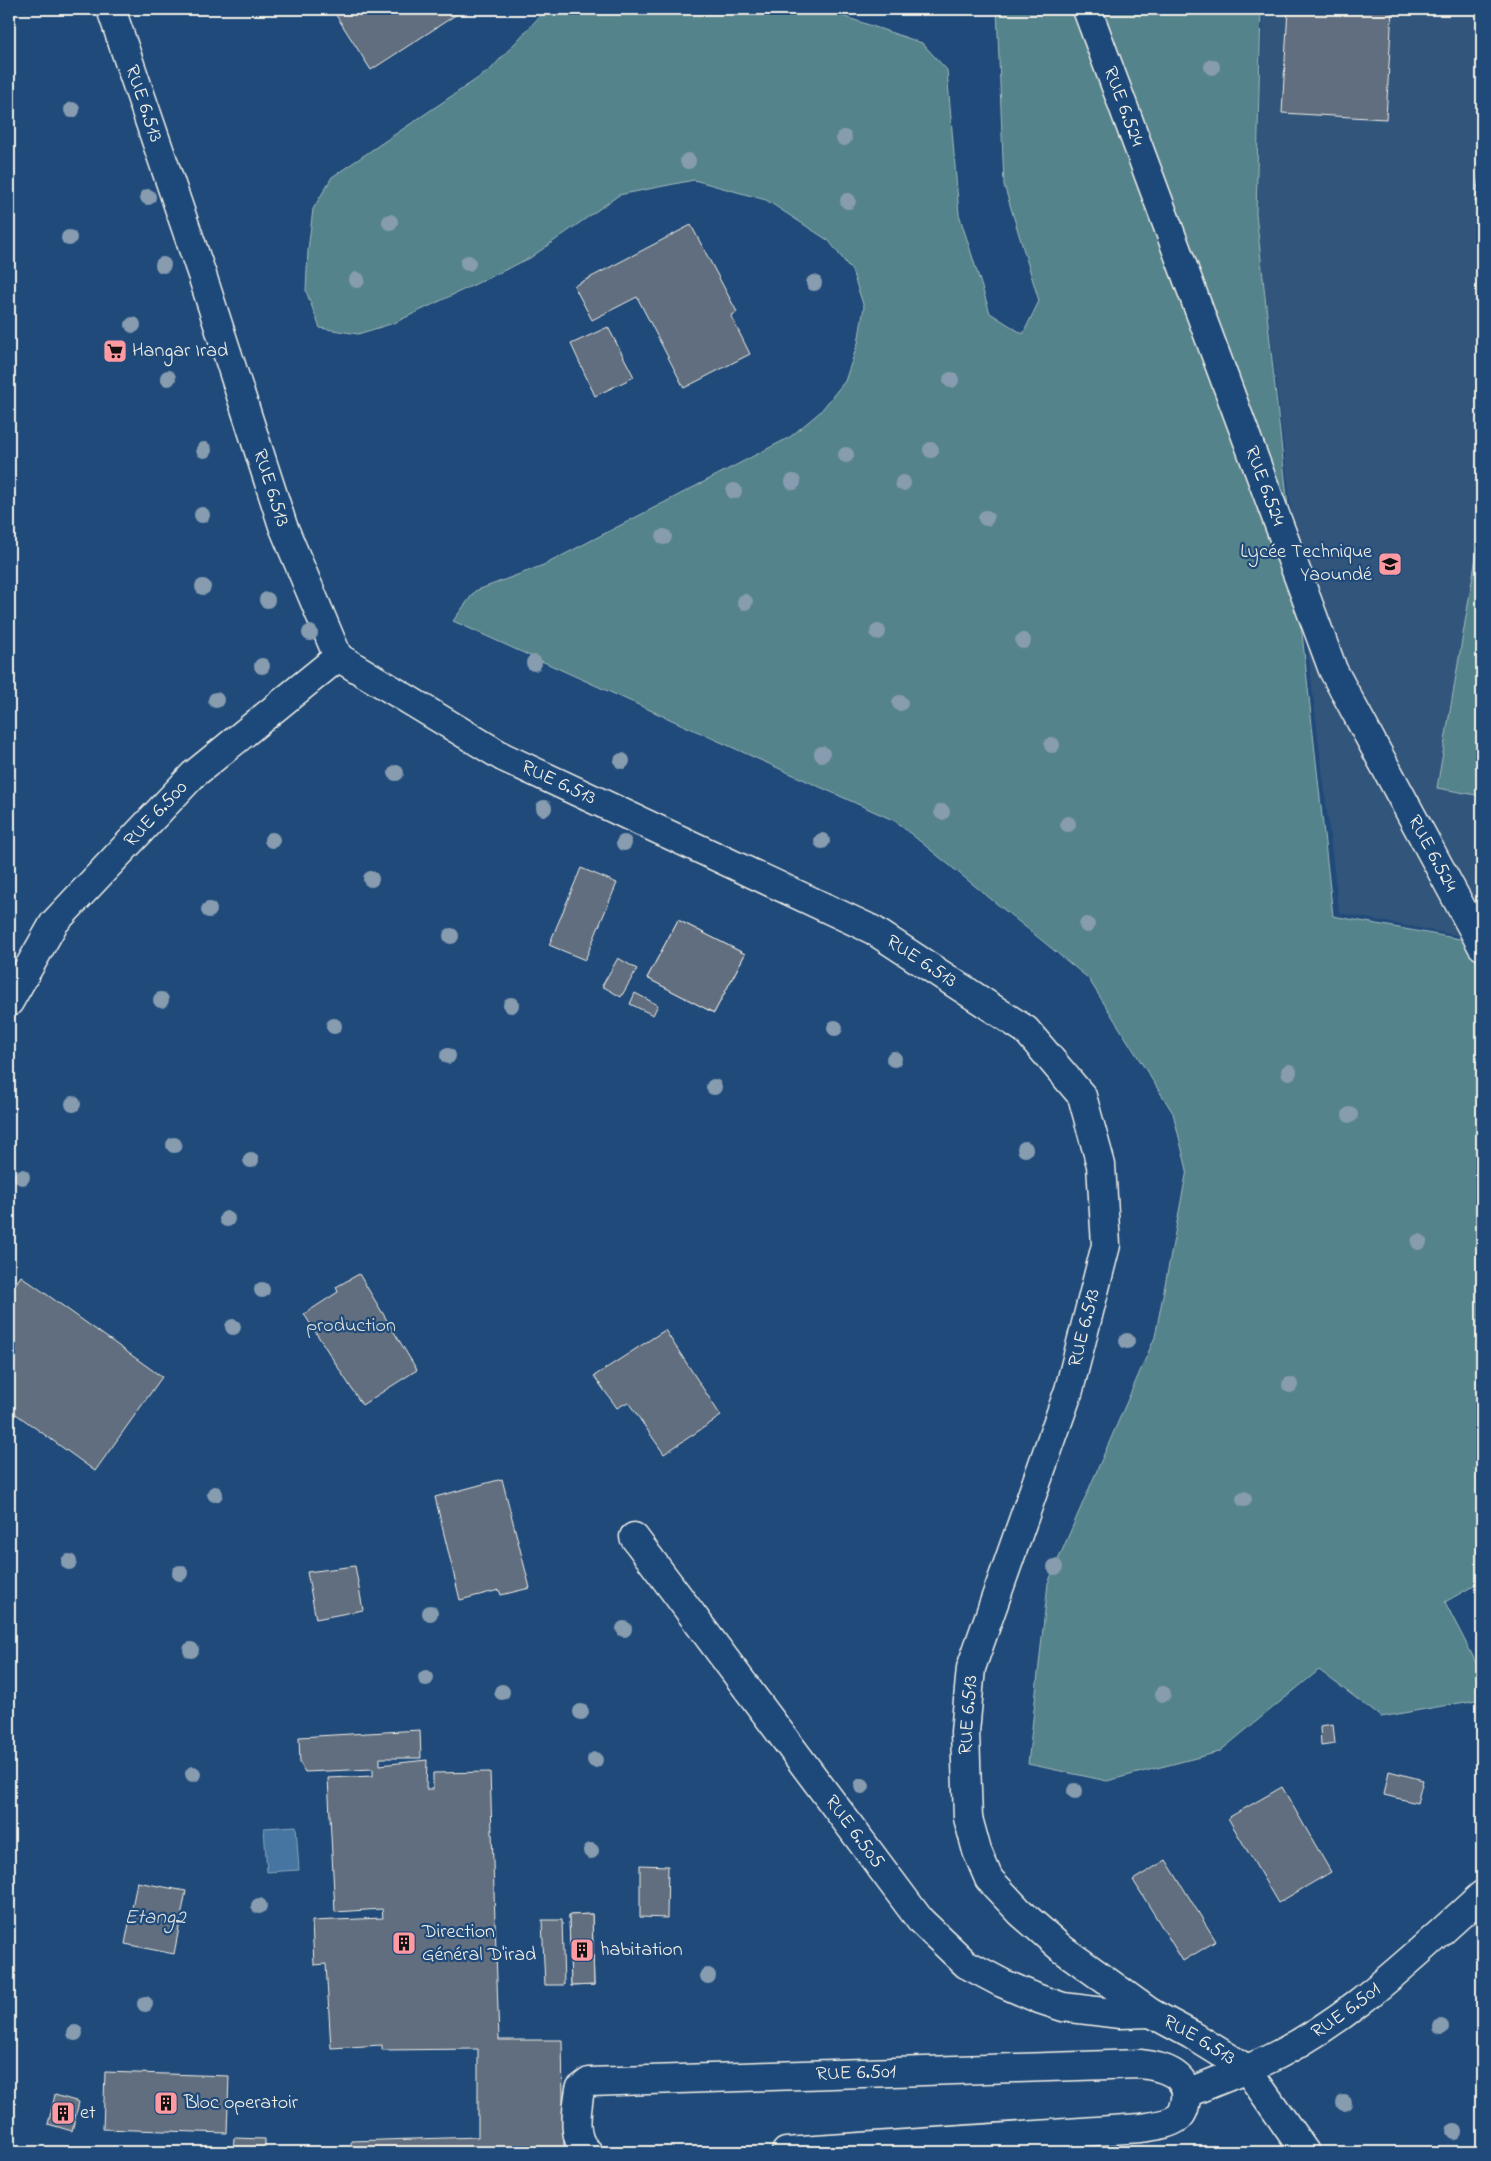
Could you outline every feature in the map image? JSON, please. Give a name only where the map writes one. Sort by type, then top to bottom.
[{"type":"street","name":"RUE 6.513","points":[[111,9],[202,275],[283,526],[338,657],[503,757],[873,930],[1026,1030],[1082,1096],[1101,1165],[1106,1245],[1069,1390],[971,1668],[965,1732],[968,1818],[977,1852],[989,1878],[1020,1912],[1060,1948],[1151,2013],[1192,2035],[1247,2069]]},
{"type":"street","name":"RUE 6.524","points":[[1087,9],[1333,670],[1482,946]]},
{"type":"street","name":"RUE 6.500","points":[[9,1002],[54,922],[193,775],[338,657]]},
{"type":"street","name":"RUE 6.505","points":[[634,1537],[920,1920],[966,1964],[1002,1983],[1063,2007],[1120,2014],[1151,2013]]},
{"type":"street","name":"RUE 6.501","points":[[588,2152],[578,2141],[577,2108],[580,2090],[589,2082],[1140,2064],[1157,2065],[1171,2071],[1184,2084],[1187,2093],[1269,2060],[1320,2030],[1395,1974],[1482,1895]]},
{"type":"street","points":[[1247,2069],[1305,2152]]},
{"type":"street","points":[[786,2152],[1141,2128],[1167,2123],[1179,2117],[1185,2109],[1187,2093]]},
{"type":"shaded area","name":"Lycée Technique Yaoundé","points":[[1263,9],[1482,9],[1482,940],[1339,913],[1256,214]]},
{"type":"shaded area","points":[[296,1826],[299,1870],[267,1872],[264,1828]]},
{"type":"green space","points":[[540,9],[822,9],[922,43],[947,70],[959,214],[990,313],[1023,334],[1039,301],[1004,185],[997,9],[1261,9],[1256,214],[1333,916],[1482,943],[1482,1581],[1445,1602],[1482,1674],[1482,1699],[1381,1717],[1319,1670],[1219,1752],[1107,1781],[1028,1764],[1048,1583],[1155,1337],[1187,1170],[1173,1113],[1088,978],[895,821],[453,621],[475,591],[546,564],[790,437],[820,412],[845,381],[858,343],[864,307],[852,271],[829,241],[766,200],[694,180],[619,195],[530,258],[394,323],[358,334],[320,328],[306,291],[308,250],[313,209],[332,177],[490,70],[541,15]]},
{"type":"green space","points":[[1482,522],[1482,796],[1437,788]]},
{"type":"building","points":[[332,9],[465,9],[371,70]]},
{"type":"building","points":[[1288,9],[1392,9],[1386,119],[1282,113]]},
{"type":"building","points":[[1482,160],[1482,204],[1475,202]]},
{"type":"building","points":[[691,225],[737,312],[731,316],[750,354],[684,388],[637,297],[592,320],[574,286]]},
{"type":"building","points":[[608,327],[634,377],[595,396],[571,344]]},
{"type":"building","points":[[581,868],[617,883],[585,960],[549,945]]},
{"type":"building","points":[[678,920],[745,954],[714,1013],[647,978]]},
{"type":"building","points":[[678,920],[745,954],[714,1013],[647,978]]},
{"type":"building","points":[[618,958],[637,969],[621,997],[602,986]]},
{"type":"building","points":[[635,993],[658,1005],[653,1015],[630,1004]]},
{"type":"building","name":"production","points":[[359,1274],[417,1370],[362,1405],[304,1314],[338,1292],[336,1287]]},
{"type":"building","points":[[21,1276],[162,1377],[95,1471],[9,1409],[9,1294]]},
{"type":"building","points":[[665,1330],[721,1416],[664,1454],[628,1402],[617,1408],[594,1376]]},
{"type":"building","points":[[502,1479],[530,1588],[501,1595],[499,1590],[460,1600],[435,1497]]},
{"type":"building","points":[[355,1566],[363,1610],[316,1619],[307,1572]]},
{"type":"building","points":[[1333,1724],[1335,1744],[1321,1746],[1320,1726]]},
{"type":"building","name":"Direction Général D'irad","points":[[420,1730],[421,1758],[380,1758],[380,1765],[427,1760],[426,1789],[433,1789],[433,1773],[490,1772],[499,2040],[562,2040],[564,2152],[352,2152],[351,2141],[478,2137],[478,2049],[382,2050],[382,2045],[331,2048],[326,1964],[314,1965],[312,1921],[383,1918],[382,1909],[335,1912],[328,1778],[373,1776],[373,1769],[305,1772],[300,1763],[299,1737]]},
{"type":"building","points":[[1389,1771],[1423,1780],[1417,1803],[1384,1795]]},
{"type":"building","points":[[1282,1787],[1331,1872],[1278,1903],[1228,1818]]},
{"type":"building","points":[[1166,1860],[1216,1941],[1183,1961],[1133,1880]]},
{"type":"building","points":[[640,1865],[668,1866],[667,1918],[640,1917]]},
{"type":"building","name":"Etang2","points":[[137,1882],[186,1891],[174,1954],[125,1944]]},
{"type":"building","name":"habitation","points":[[592,1914],[594,1985],[571,1986],[569,1915]]},
{"type":"building","name":"habitation","points":[[592,1914],[594,1985],[571,1986],[569,1915]]},
{"type":"building","points":[[542,1920],[562,1920],[564,1985],[545,1985]]},
{"type":"building","name":"Bloc operatoir","points":[[105,2072],[229,2076],[227,2133],[103,2129]]},
{"type":"building","name":"et","points":[[55,2095],[79,2102],[72,2131],[48,2124]]},
{"type":"building","points":[[234,2138],[265,2139],[265,2152],[233,2152]]},
{"type":"place","name":"Hangar Irad","points":[[115,351]]},
{"type":"place","name":"Lycée Technique Yaoundé","points":[[1390,564]]},
{"type":"place","name":"Direction Général D'irad","points":[[404,1943]]},
{"type":"place","name":"habitation","points":[[582,1950]]},
{"type":"place","name":"Bloc operatoir","points":[[166,2103]]},
{"type":"place","name":"et","points":[[63,2113]]}]
